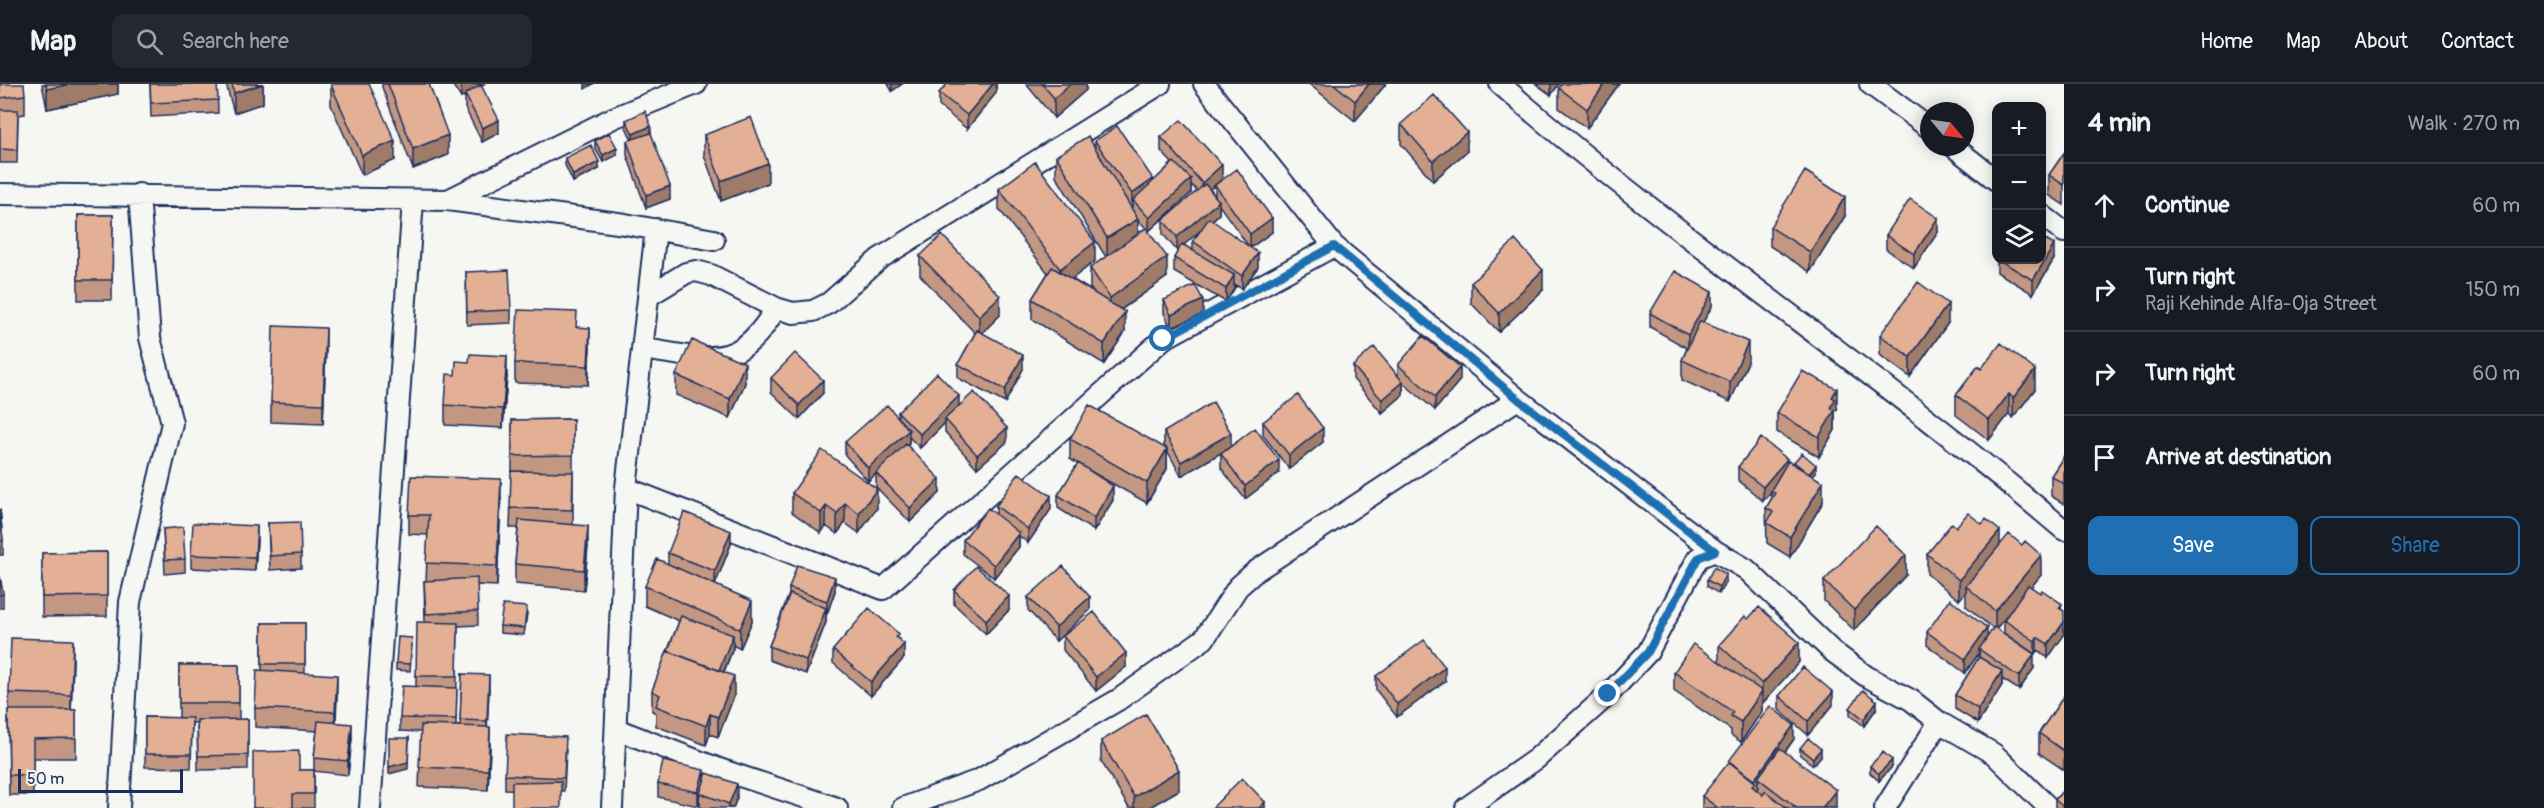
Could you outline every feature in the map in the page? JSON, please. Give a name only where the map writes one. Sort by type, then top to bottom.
[{"type":"street","points":[[448,200],[613,118],[696,84]]},
{"type":"street","points":[[650,295],[686,273],[696,271],[711,275],[776,308],[793,313],[813,311],[829,303],[879,259],[1160,84]]},
{"type":"street","points":[[1204,84],[1334,246],[1518,399],[1715,551],[1746,569],[1832,651],[1866,676],[1911,700],[1939,722],[1994,754],[2049,808]]},
{"type":"street","points":[[1500,84],[1548,126],[1801,325],[1998,473],[2064,530]]},
{"type":"street","points":[[1870,84],[1920,121]]},
{"type":"street","points":[[1965,156],[1992,177]]},
{"type":"street","points":[[0,194],[140,194],[448,200],[656,229],[714,240]]},
{"type":"street","points":[[119,808],[130,602],[172,423],[150,338],[140,194]]},
{"type":"street","points":[[370,808],[413,200]]},
{"type":"street","points":[[2046,218],[2064,232]]},
{"type":"street","points":[[612,808],[626,488],[656,229]]},
{"type":"street","points":[[626,488],[883,590],[1163,339],[1334,246]]},
{"type":"street","points":[[643,349],[714,357],[733,354],[752,343],[776,308]]},
{"type":"street","points":[[903,808],[978,780],[1118,700],[1204,639],[1238,586],[1256,571],[1518,399]]},
{"type":"street","points":[[1466,808],[1536,759],[1608,694],[1648,652],[1698,558],[1715,551]]},
{"type":"street","points":[[1885,808],[1939,722]]},
{"type":"street","points":[[616,729],[722,770],[837,808]]},
{"type":"building","points":[[0,84],[24,84],[25,95],[0,98]]},
{"type":"building","points":[[46,84],[70,84],[47,89]]},
{"type":"building","points":[[150,84],[217,84],[218,100],[151,103]]},
{"type":"building","points":[[232,84],[262,84],[234,93]]},
{"type":"building","points":[[369,84],[395,141],[362,155],[331,85]]},
{"type":"building","points":[[388,84],[429,84],[448,135],[413,149]]},
{"type":"building","points":[[947,84],[993,84],[967,115],[939,93]]},
{"type":"building","points":[[1042,84],[1070,84],[1054,98]]},
{"type":"building","points":[[1334,84],[1369,84],[1355,101]]},
{"type":"building","points":[[1562,84],[1605,84],[1587,109],[1559,88]]},
{"type":"building","points":[[481,85],[499,120],[482,128],[465,94]]},
{"type":"building","points":[[1434,95],[1467,132],[1433,161],[1401,124]]},
{"type":"building","points":[[0,110],[18,110],[17,150],[0,149]]},
{"type":"building","points":[[645,111],[651,126],[633,134],[626,120]]},
{"type":"building","points":[[751,117],[768,163],[721,181],[704,135]]},
{"type":"building","points":[[1181,120],[1222,165],[1202,183],[1161,137]]},
{"type":"building","points":[[1117,126],[1153,179],[1132,194],[1095,141]]},
{"type":"building","points":[[609,133],[617,148],[603,155],[595,141]]},
{"type":"building","points":[[651,133],[670,186],[646,195],[627,141]]},
{"type":"building","points":[[1088,136],[1138,219],[1107,238],[1056,156]]},
{"type":"building","points":[[591,145],[599,162],[573,175],[565,158]]},
{"type":"building","points":[[2064,153],[2064,185],[2049,175]]},
{"type":"building","points":[[1035,162],[1095,242],[1060,269],[999,189]]},
{"type":"building","points":[[1174,162],[1191,179],[1149,218],[1133,200]]},
{"type":"building","points":[[1237,169],[1272,218],[1250,234],[1215,185]]},
{"type":"building","points":[[1805,171],[1845,197],[1810,252],[1770,227]]},
{"type":"building","points":[[1205,184],[1219,201],[1177,237],[1163,220]]},
{"type":"building","points":[[1910,199],[1938,218],[1914,254],[1886,235]]},
{"type":"building","points":[[78,215],[113,215],[112,280],[78,280]]},
{"type":"building","points":[[1209,218],[1258,253],[1242,276],[1193,241]]},
{"type":"building","points":[[1146,228],[1167,257],[1110,298],[1090,268]]},
{"type":"building","points":[[942,235],[1000,296],[979,316],[920,256]]},
{"type":"building","points":[[1515,240],[1543,270],[1499,313],[1471,283]]},
{"type":"building","points":[[2046,240],[2054,245],[2046,258]]},
{"type":"building","points":[[1182,244],[1234,275],[1226,289],[1174,258]]},
{"type":"building","points":[[2006,264],[2043,264],[2033,280]]},
{"type":"building","points":[[1052,267],[1125,312],[1104,344],[1032,299]]},
{"type":"building","points":[[509,270],[511,310],[467,312],[466,272]]},
{"type":"building","points":[[1675,271],[1712,292],[1688,335],[1650,313]]},
{"type":"building","points":[[1918,282],[1948,304],[1910,357],[1880,335]]},
{"type":"building","points":[[1195,285],[1203,300],[1171,315],[1164,300]]},
{"type":"building","points":[[518,310],[577,312],[576,327],[590,328],[588,366],[515,363]]},
{"type":"building","points":[[1700,321],[1748,342],[1730,382],[1682,360]]},
{"type":"building","points":[[273,326],[326,328],[323,404],[271,402]]},
{"type":"building","points":[[977,330],[1023,355],[1005,390],[958,364]]},
{"type":"building","points":[[1423,336],[1460,367],[1435,397],[1398,365]]},
{"type":"building","points":[[692,340],[745,363],[730,399],[676,375]]},
{"type":"building","points":[[2001,343],[2035,370],[2013,398],[2009,394],[1989,420],[1956,395],[1978,366],[1981,369]]},
{"type":"building","points":[[1374,347],[1403,382],[1382,400],[1353,366]]},
{"type":"building","points":[[795,353],[823,380],[799,405],[771,378]]},
{"type":"building","points":[[470,354],[507,356],[503,409],[445,405],[447,374],[455,375],[456,361],[469,362]]},
{"type":"building","points":[[1802,371],[1837,389],[1832,397],[1835,399],[1831,408],[1835,410],[1819,437],[1777,413]]},
{"type":"building","points":[[937,373],[959,396],[920,434],[898,412]]},
{"type":"building","points":[[974,392],[1007,428],[977,455],[945,419]]},
{"type":"building","points":[[1298,395],[1323,428],[1289,455],[1263,422]]},
{"type":"building","points":[[1213,402],[1231,433],[1181,462],[1164,432]]},
{"type":"building","points":[[887,405],[909,430],[868,468],[845,442]]},
{"type":"building","points":[[1089,405],[1167,449],[1147,483],[1070,439]]},
{"type":"building","points":[[573,419],[573,455],[512,456],[512,420]]},
{"type":"building","points":[[1255,428],[1279,460],[1245,486],[1221,454]]},
{"type":"building","points":[[1761,438],[1787,459],[1763,487],[1738,467]]},
{"type":"building","points":[[906,444],[940,479],[910,508],[876,473]]},
{"type":"building","points":[[822,450],[877,489],[859,513],[845,503],[837,514],[826,506],[821,513],[792,493]]},
{"type":"building","points":[[1802,453],[1816,465],[1809,474],[1794,462]]},
{"type":"building","points":[[2064,456],[2064,484],[2051,476]]},
{"type":"building","points":[[1788,461],[1823,482],[1790,537],[1767,523],[1773,512],[1766,508],[1775,493],[1771,490]]},
{"type":"building","points":[[1078,463],[1113,486],[1094,518],[1058,495]]},
{"type":"building","points":[[511,471],[573,472],[572,510],[510,508]]},
{"type":"building","points":[[1019,473],[1051,496],[1028,529],[996,506]]},
{"type":"building","points":[[411,476],[501,479],[497,566],[426,563],[429,515],[409,515]]},
{"type":"building","points":[[988,508],[1019,533],[994,565],[963,540]]},
{"type":"building","points":[[0,509],[3,541],[0,541]]},
{"type":"building","points":[[684,512],[731,531],[715,571],[668,553]]},
{"type":"building","points":[[1968,513],[1982,524],[1986,519],[2000,531],[1959,580],[1927,554],[1952,523],[1956,527]]},
{"type":"building","points":[[519,520],[588,526],[584,570],[515,564]]},
{"type":"building","points":[[300,522],[301,554],[270,556],[268,523]]},
{"type":"building","points":[[193,523],[257,526],[255,557],[191,555]]},
{"type":"building","points":[[1876,526],[1906,555],[1854,610],[1824,581]]},
{"type":"building","points":[[183,527],[185,559],[165,560],[163,529]]},
{"type":"building","points":[[2009,534],[2022,545],[2025,541],[2041,555],[1995,611],[1966,586]]},
{"type":"building","points":[[107,552],[107,596],[42,597],[42,553]]},
{"type":"building","points":[[657,559],[752,601],[740,629],[645,586]]},
{"type":"building","points":[[797,565],[835,577],[827,601],[789,588]]},
{"type":"building","points":[[976,566],[1009,596],[986,620],[954,590]]},
{"type":"building","points":[[1063,566],[1090,597],[1056,627],[1028,597]]},
{"type":"building","points":[[1714,567],[1726,574],[1719,587],[1707,580]]},
{"type":"building","points":[[0,576],[3,594],[0,595]]},
{"type":"building","points":[[477,578],[478,611],[426,614],[424,581]]},
{"type":"building","points":[[2028,585],[2040,593],[2042,590],[2062,604],[2059,608],[2064,611],[2064,622],[2048,644],[2037,637],[2035,641],[2004,620]]},
{"type":"building","points":[[790,594],[826,608],[806,660],[769,646]]},
{"type":"building","points":[[1950,599],[1987,628],[1965,659],[1927,632]]},
{"type":"building","points":[[503,605],[527,607],[524,628],[500,626]]},
{"type":"building","points":[[1759,607],[1799,642],[1762,684],[1719,645],[1745,616],[1748,619]]},
{"type":"building","points":[[869,608],[899,634],[896,637],[904,644],[871,682],[833,650]]},
{"type":"building","points":[[1094,612],[1126,653],[1096,677],[1063,636]]},
{"type":"building","points":[[681,616],[733,635],[719,670],[668,651]]},
{"type":"building","points":[[417,622],[458,623],[457,676],[416,676]]},
{"type":"building","points":[[262,623],[305,623],[305,664],[262,664]]},
{"type":"building","points":[[1994,627],[2034,654],[2019,677],[1979,649]]},
{"type":"building","points":[[398,637],[412,638],[410,664],[396,663]]},
{"type":"building","points":[[11,638],[73,640],[71,695],[9,693]]},
{"type":"building","points":[[1424,640],[1445,667],[1397,704],[1376,676]]},
{"type":"building","points":[[1693,644],[1762,691],[1741,722],[1731,716],[1733,712],[1674,672]]},
{"type":"building","points":[[667,651],[734,676],[718,717],[710,714],[706,726],[656,706],[660,695],[652,691]]},
{"type":"building","points":[[1979,657],[2002,671],[1978,709],[1955,695]]},
{"type":"building","points":[[179,665],[239,665],[239,703],[179,703]]},
{"type":"building","points":[[1803,667],[1833,692],[1808,721],[1779,696]]},
{"type":"building","points":[[257,670],[337,675],[335,712],[255,708]]},
{"type":"building","points":[[462,674],[489,675],[487,721],[460,720]]},
{"type":"building","points":[[402,686],[457,688],[456,719],[400,718]]},
{"type":"building","points":[[1863,690],[1877,701],[1864,719],[1850,708]]},
{"type":"building","points":[[2064,696],[2064,751],[2039,733]]},
{"type":"building","points":[[1770,706],[1794,725],[1754,780],[1729,761]]},
{"type":"building","points":[[8,710],[76,710],[76,738],[33,739],[33,775],[9,775]]},
{"type":"building","points":[[1146,714],[1179,770],[1134,797],[1101,741]]},
{"type":"building","points":[[145,717],[192,718],[191,754],[145,754]]},
{"type":"building","points":[[248,719],[248,755],[198,756],[197,720]]},
{"type":"building","points":[[318,721],[352,724],[348,761],[314,758]]},
{"type":"building","points":[[421,725],[490,727],[488,770],[419,767]]},
{"type":"building","points":[[507,734],[566,737],[564,778],[505,775]]},
{"type":"building","points":[[389,738],[409,738],[408,762],[389,767]]},
{"type":"building","points":[[1808,738],[1821,749],[1813,758],[1800,748]]},
{"type":"building","points":[[1780,748],[1836,790],[1822,808],[1797,808],[1758,778]]},
{"type":"building","points":[[299,751],[299,770],[314,770],[314,794],[293,794],[293,808],[253,808],[253,752]]},
{"type":"building","points":[[1883,752],[1892,760],[1879,774],[1870,766]]},
{"type":"building","points":[[663,761],[704,770],[698,792],[658,784]]},
{"type":"building","points":[[1729,762],[1755,782],[1752,786],[1763,795],[1765,791],[1787,808],[1718,808],[1702,796]]},
{"type":"building","points":[[707,773],[737,784],[729,804],[700,793]]},
{"type":"building","points":[[1242,778],[1265,802],[1259,808],[1212,808]]},
{"type":"building","points":[[561,781],[561,808],[512,808],[512,782]]},
{"type":"building","points":[[2064,789],[2064,807],[2055,800]]},
{"type":"route","points":[[1163,339],[1334,246],[1518,399],[1715,551],[1698,558],[1689,579],[1648,652],[1608,694]]}]
